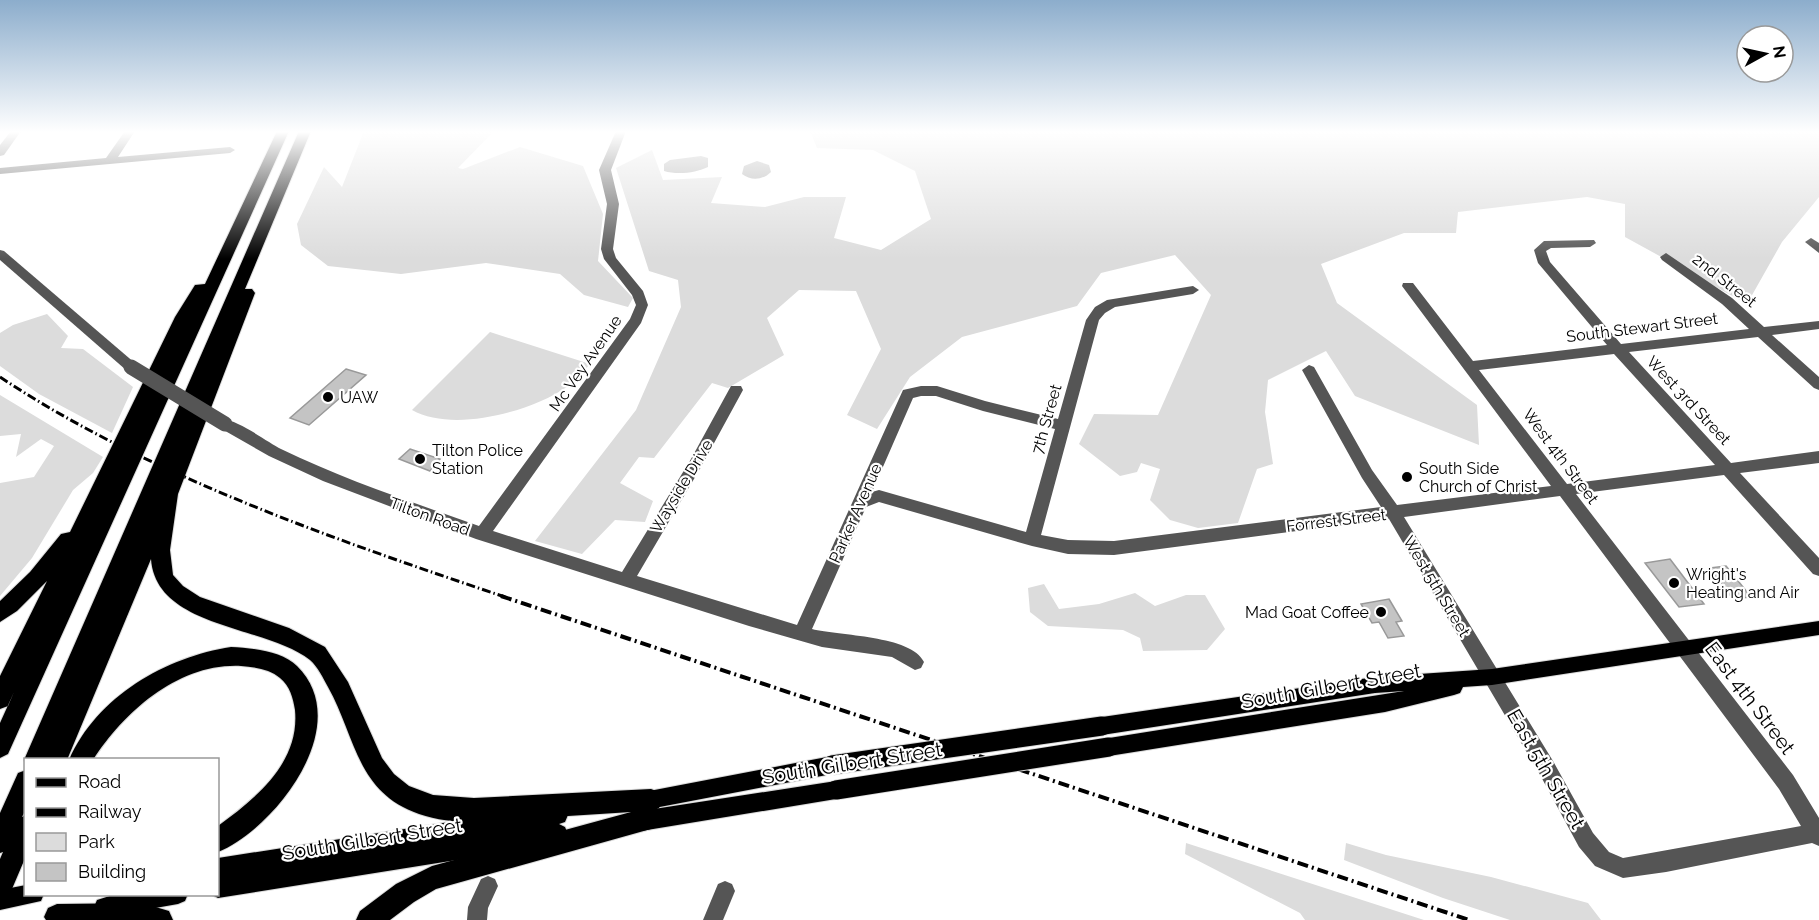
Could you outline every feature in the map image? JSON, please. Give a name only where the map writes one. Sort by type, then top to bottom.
[{"type":"highway","points":[[0,747],[263,174]]},
{"type":"highway","points":[[35,758],[287,174]]},
{"type":"highway","points":[[55,758],[168,494],[234,330],[290,174]]},
{"type":"highway","points":[[0,699],[183,317],[248,208]]},
{"type":"highway","points":[[0,613],[15,601],[49,565],[103,487]]},
{"type":"highway","points":[[168,494],[160,560],[165,579],[181,596],[207,609],[300,642],[320,655],[337,681],[367,753],[380,776],[397,791],[418,803],[455,810],[651,810]]},
{"type":"highway","points":[[81,758],[110,718],[142,691],[169,674],[200,662],[234,656],[264,659],[289,671],[303,694],[306,722],[300,750],[282,784],[248,817],[219,839]]},
{"type":"highway","points":[[0,841],[24,786]]},
{"type":"highway","points":[[369,920],[405,893],[432,878],[651,810]]},
{"type":"highway","points":[[0,890],[24,832]]},
{"type":"highway","points":[[0,890],[24,848]]},
{"type":"highway","points":[[48,919],[142,916],[160,920]]},
{"type":"main road","name":"South Gilbert Street","points":[[219,888],[651,810],[832,765],[1375,685],[1492,677],[1819,628]]},
{"type":"main road","name":"South Gilbert Street","points":[[219,868],[651,810],[836,790],[1385,704],[1492,677]]},
{"type":"main road","points":[[0,890],[24,893]]},
{"type":"main road","points":[[48,919],[168,896]]},
{"type":"street","name":"Mc Vey Avenue","points":[[482,534],[636,320],[642,305],[638,294],[610,259],[607,249],[613,204],[606,174]]},
{"type":"street","name":"West 3rd Street","points":[[1590,243],[1548,244],[1540,250],[1544,263],[1617,348],[1819,569]]},
{"type":"street","name":"Tilton Road","points":[[0,254],[130,367],[274,452],[328,477],[482,534],[625,581],[822,639],[895,650],[915,662]]},
{"type":"street","name":"2nd Street","points":[[1666,256],[1727,301],[1819,385]]},
{"type":"street","name":"West 4th Street","points":[[1408,286],[1684,648]]},
{"type":"street","name":"7th Street","points":[[1032,540],[1094,320],[1100,310],[1112,303],[1193,290]]},
{"type":"street","name":"South Stewart Street","points":[[1470,366],[1819,326]]},
{"type":"street","name":"West 5th Street","points":[[1309,370],[1367,474],[1393,512],[1492,677]]},
{"type":"street","name":"Wayside Drive","points":[[625,581],[696,463],[736,390]]},
{"type":"street","name":"Parker Avenue","points":[[802,633],[908,394],[936,391],[983,406],[1063,426]]},
{"type":"street","name":"Forrest Street","points":[[859,503],[879,496],[1032,540],[1068,547],[1114,548],[1819,457]]},
{"type":"street","name":"East 4th Street","points":[[1684,648],[1786,782],[1818,833]]},
{"type":"street","name":"East 5th Street","points":[[1492,677],[1546,767],[1586,840],[1602,859],[1623,868],[1818,833]]},
{"type":"street","points":[[477,920],[478,907],[488,886]]},
{"type":"street","points":[[714,920],[725,891]]},
{"type":"green space","points":[[321,174],[330,174],[342,187],[347,174],[586,174],[603,214],[598,261],[633,298],[628,307],[584,295],[560,274],[486,263],[401,274],[328,266],[301,245],[297,224]]},
{"type":"green space","points":[[618,174],[661,174],[663,180],[722,177],[711,203],[765,207],[804,197],[846,197],[834,238],[881,250],[931,219],[916,174],[1819,174],[1819,197],[1782,242],[1747,304],[1625,237],[1625,204],[1587,197],[1458,212],[1456,233],[1404,233],[1321,264],[1337,303],[1477,405],[1479,445],[1355,396],[1326,351],[1268,380],[1265,412],[1273,464],[1257,469],[1238,523],[1198,528],[1170,520],[1150,500],[1160,469],[1141,463],[1137,472],[1120,476],[1079,444],[1094,414],[1158,415],[1211,295],[1175,255],[1101,273],[1077,306],[962,337],[910,377],[877,429],[847,415],[881,349],[856,291],[799,290],[767,318],[784,355],[728,388],[712,383],[654,458],[639,457],[620,483],[653,501],[645,522],[615,520],[582,554],[535,541],[636,410],[681,307],[678,280],[649,271]]},
{"type":"green space","points":[[47,314],[68,336],[61,348],[83,349],[133,387],[112,433],[39,394],[0,366],[0,333],[13,325]]},
{"type":"green space","points":[[490,332],[590,364],[567,387],[513,411],[491,416],[448,420],[429,417],[412,410]]},
{"type":"green space","points":[[0,395],[103,457],[93,473],[73,490],[32,558],[0,596],[0,483],[34,477],[54,446],[41,439],[16,457],[21,434],[0,436]]},
{"type":"green space","points":[[1044,584],[1059,609],[1099,604],[1135,593],[1155,606],[1186,595],[1205,595],[1225,629],[1207,650],[1143,651],[1140,638],[1123,630],[1048,626],[1030,612],[1028,588]]},
{"type":"green space","points":[[1186,843],[1424,920],[1305,920],[1300,913],[1185,854]]},
{"type":"green space","points":[[1346,843],[1386,855],[1491,877],[1588,903],[1601,920],[1510,920],[1443,898],[1344,860]]},
{"type":"shaded area","points":[[742,174],[768,174],[757,179]]},
{"type":"building","name":"UAW","points":[[346,369],[366,375],[309,425],[290,418]]},
{"type":"building","name":"Tilton Police Station","points":[[410,449],[440,459],[430,471],[399,459]]},
{"type":"building","name":"Wright's Heating and Air","points":[[1670,559],[1704,604],[1679,607],[1645,563]]},
{"type":"building","points":[[1726,566],[1751,597],[1733,599],[1709,568]]},
{"type":"building","name":"Mad Goat Coffee","points":[[1389,599],[1402,621],[1396,622],[1404,636],[1388,638],[1379,622],[1372,623],[1361,604]]},
{"type":"railway","points":[[0,377],[58,413],[118,445],[245,503],[505,597]]},
{"type":"railway","points":[[501,596],[1469,920]]},
{"type":"place","name":"UAW","points":[[328,397]]},
{"type":"place","name":"Tilton Police Station","points":[[420,459]]},
{"type":"place","name":"South Side Church of Christ","points":[[1407,477]]},
{"type":"place","name":"Wright's Heating and Air","points":[[1674,583]]},
{"type":"place","name":"Mad Goat Coffee","points":[[1381,612]]}]
